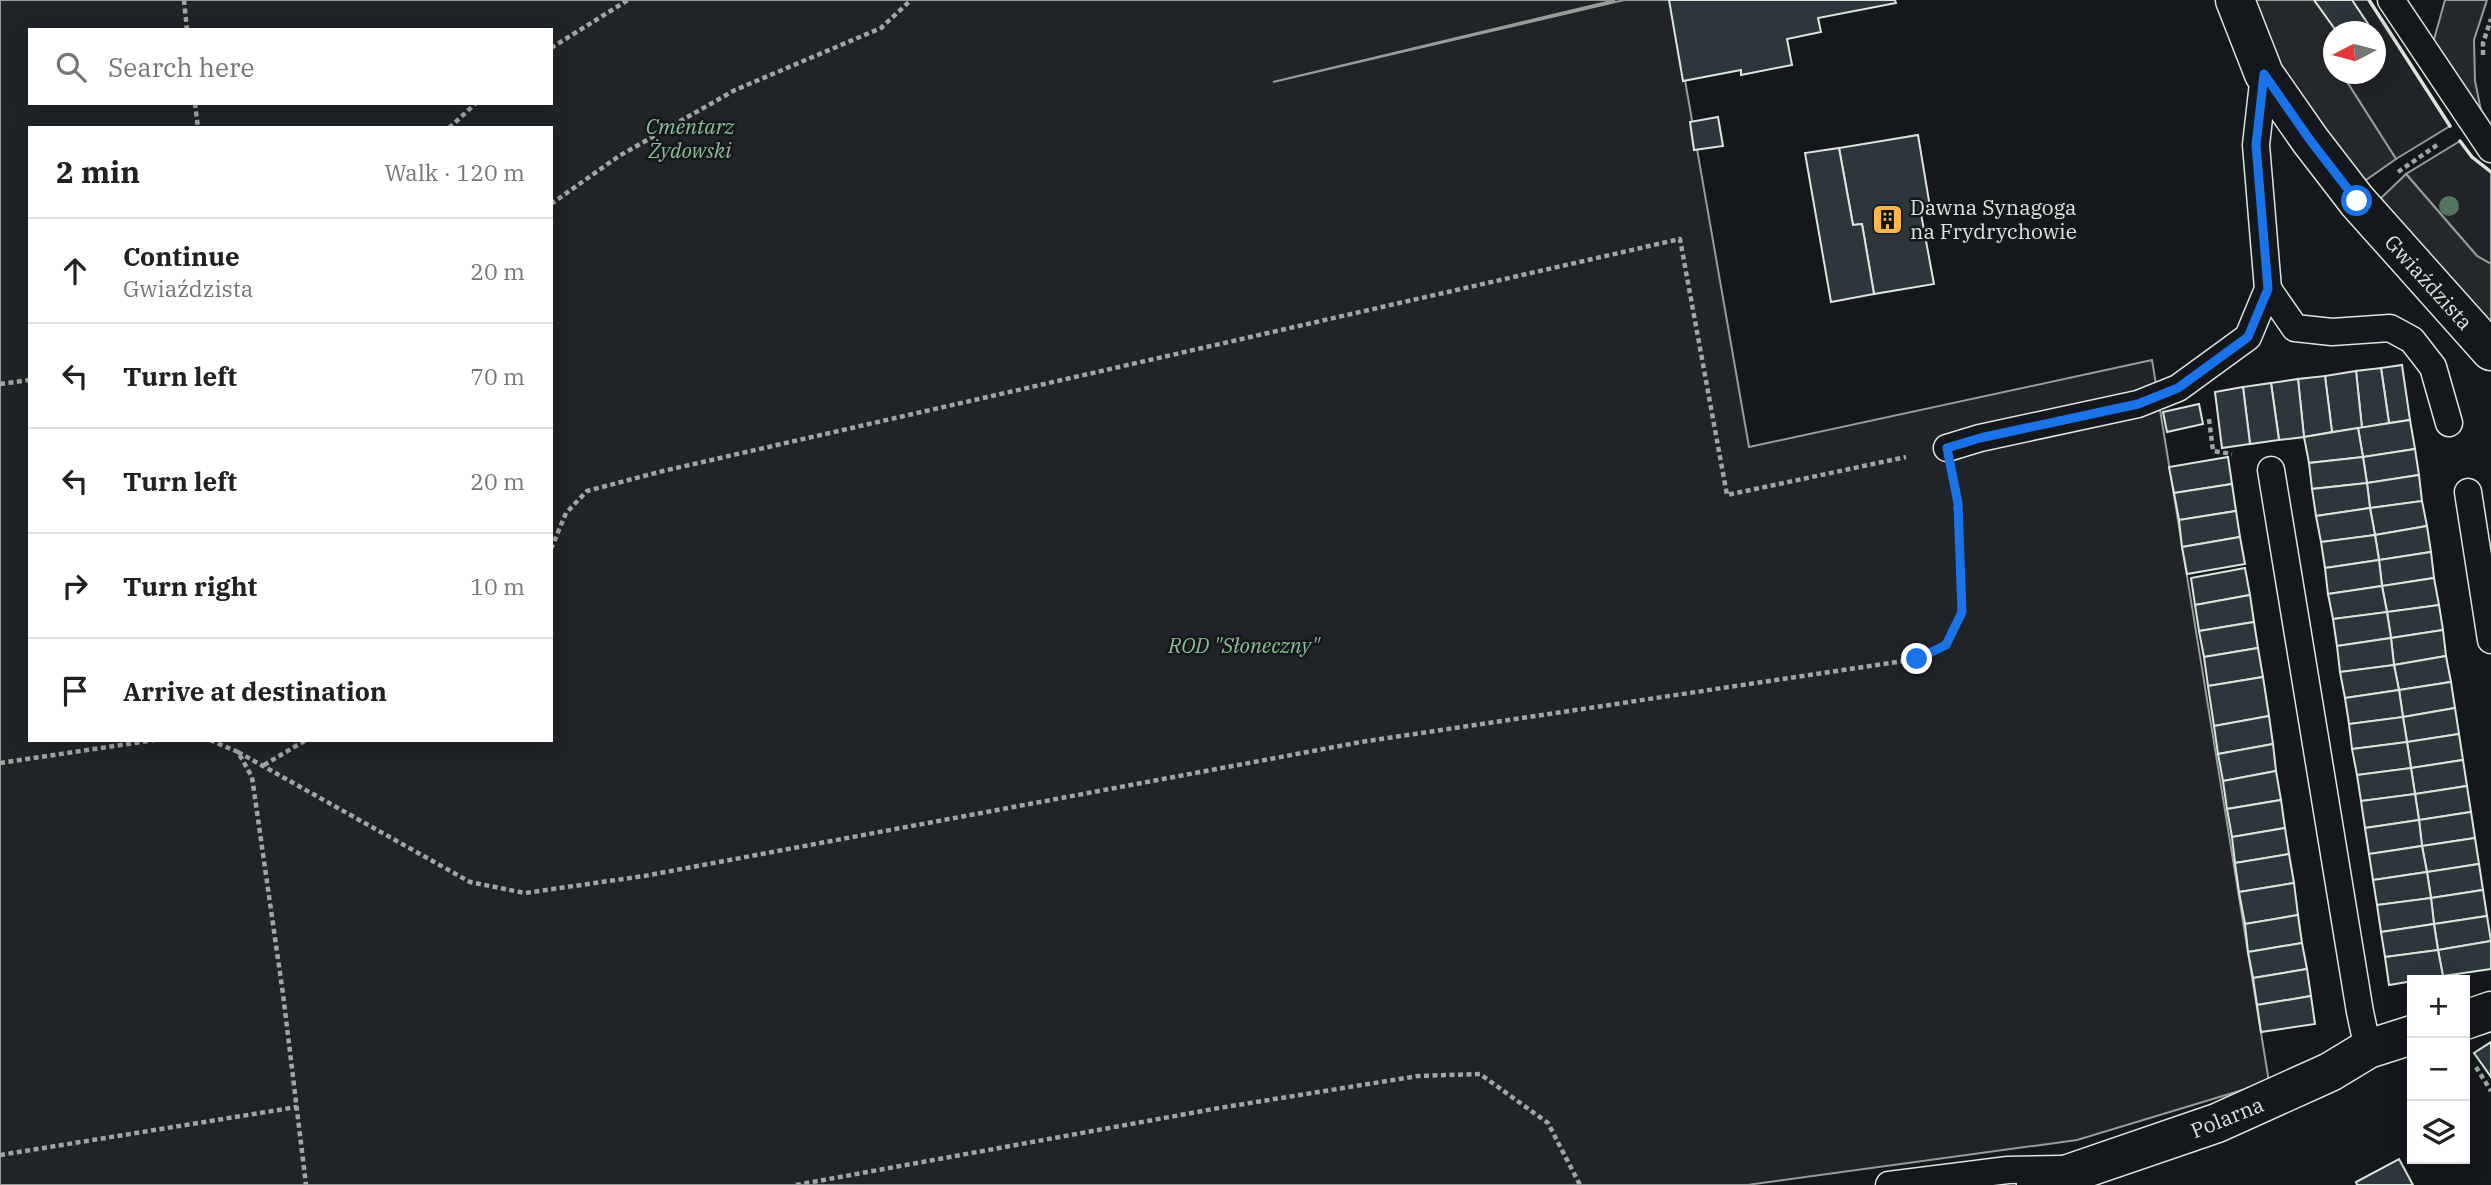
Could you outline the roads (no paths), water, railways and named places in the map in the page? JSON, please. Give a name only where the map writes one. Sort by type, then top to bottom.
[{"type":"street","name":"Gwiaździsta","points":[[2235,0],[2264,74],[2310,140],[2357,201],[2490,350]]},
{"type":"street","points":[[2470,1018],[2491,1011]]},
{"type":"street","name":"Polarna","points":[[2036,1185],[2217,1123],[2330,1072],[2368,1049],[2407,1037]]},
{"type":"lane","points":[[2391,0],[2491,149]]},
{"type":"lane","points":[[1947,448],[1980,438],[2138,404],[2178,388],[2248,337],[2268,289],[2256,145],[2264,74]]},
{"type":"lane","points":[[2268,289],[2295,328],[2332,332],[2390,328],[2412,340],[2433,367],[2449,423]]},
{"type":"lane","points":[[2271,470],[2368,1049]]},
{"type":"lane","points":[[2468,492],[2491,640]]},
{"type":"lane","points":[[1889,1185],[2008,1170],[2083,1169]]},
{"type":"place","name":"Dawna Synagoga na Frydrychowie","points":[[1887,219]]},
{"type":"park label","name":"Cmentarz Żydowski","points":[[690,138]]},
{"type":"park label","name":"ROD \"Słoneczny\"","points":[[1244,645]]}]
